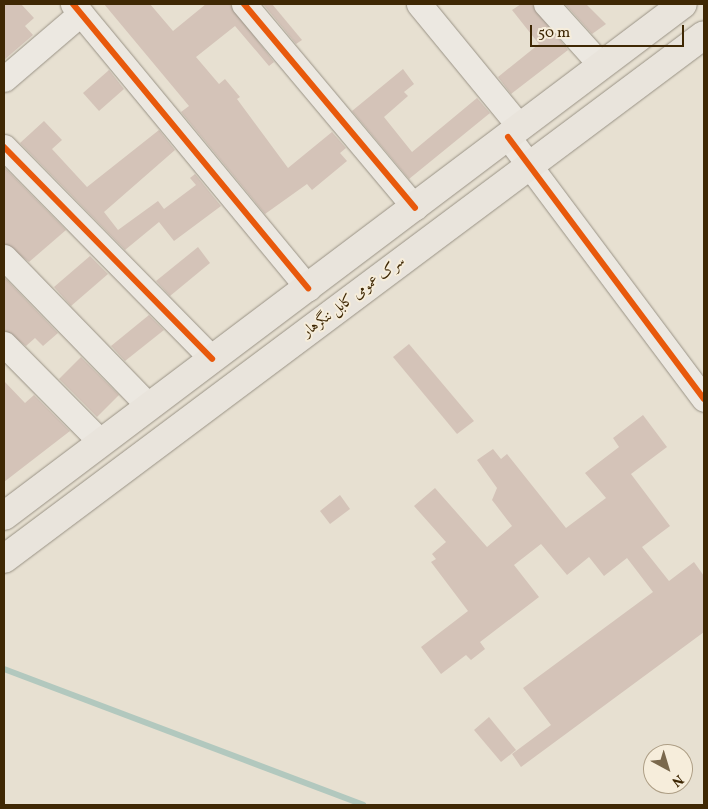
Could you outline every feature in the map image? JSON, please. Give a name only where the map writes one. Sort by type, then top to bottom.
[{"type":"highway","points":[[4,516],[100,441],[415,208],[683,4]]},
{"type":"highway","name":"سرک عمومی کابل ننگرهار","points":[[4,559],[704,35]]},
{"type":"street","points":[[244,4],[415,208]]},
{"type":"street","points":[[419,4],[514,132],[530,166],[704,399]]},
{"type":"street","points":[[546,4],[601,65]]},
{"type":"street","points":[[4,79],[77,8],[308,288]]},
{"type":"street","points":[[4,147],[212,359]]},
{"type":"street","points":[[4,257],[148,406]]},
{"type":"street","points":[[4,344],[100,441]]},
{"type":"building","points":[[4,4],[21,4],[34,18],[25,26],[33,35],[4,60]]},
{"type":"building","points":[[104,4],[150,4],[173,31],[206,4],[230,4],[274,62],[269,66],[235,26],[196,57],[219,84],[225,79],[240,97],[237,99],[288,168],[332,132],[346,148],[340,153],[347,161],[312,190],[307,184],[265,214],[181,112],[189,106]]},
{"type":"building","points":[[263,4],[272,4],[302,40],[296,44]]},
{"type":"building","points":[[521,4],[532,4],[568,50],[511,94],[498,77],[539,44],[512,10]]},
{"type":"building","points":[[565,4],[586,4],[606,24],[592,34]]},
{"type":"building","points":[[403,69],[414,84],[404,92],[408,96],[384,117],[412,152],[477,98],[490,113],[409,179],[352,111]]},
{"type":"building","points":[[109,70],[124,89],[99,111],[83,93]]},
{"type":"building","points":[[44,121],[62,140],[52,149],[87,187],[159,130],[175,150],[104,212],[118,230],[158,201],[164,209],[196,185],[190,178],[195,174],[221,206],[174,241],[159,222],[125,250],[20,143]]},
{"type":"building","points":[[4,167],[66,230],[29,262],[4,243]]},
{"type":"building","points":[[198,247],[210,263],[170,296],[156,281]]},
{"type":"building","points":[[90,256],[108,274],[71,306],[54,287]]},
{"type":"building","points":[[4,277],[58,333],[43,346],[35,338],[26,346],[4,330]]},
{"type":"building","points":[[149,315],[164,330],[125,361],[111,346]]},
{"type":"building","points":[[409,344],[474,421],[457,434],[393,357]]},
{"type":"building","points":[[81,357],[119,395],[97,417],[59,379]]},
{"type":"building","points":[[4,381],[25,403],[34,395],[70,431],[4,482]]},
{"type":"building","points":[[643,415],[667,447],[631,474],[670,526],[642,547],[669,581],[694,562],[704,576],[704,632],[521,767],[512,754],[551,725],[523,688],[653,592],[627,558],[604,576],[589,557],[567,575],[541,544],[514,565],[539,597],[480,642],[485,649],[471,660],[466,655],[441,674],[421,647],[468,611],[431,562],[436,559],[432,554],[446,542],[414,506],[435,488],[487,547],[512,526],[492,500],[497,488],[477,460],[493,449],[501,459],[507,454],[566,528],[606,498],[585,473],[619,447],[613,438]]},
{"type":"building","points":[[340,495],[350,509],[330,524],[320,511]]},
{"type":"building","points":[[489,717],[516,750],[501,762],[474,730]]},
{"type":"waterway","points":[[4,669],[363,805]]},
{"type":"cycle path","points":[[73,4],[308,288]]},
{"type":"cycle path","points":[[244,4],[415,208]]},
{"type":"cycle path","points":[[508,137],[704,399]]},
{"type":"cycle path","points":[[4,147],[212,359]]}]
